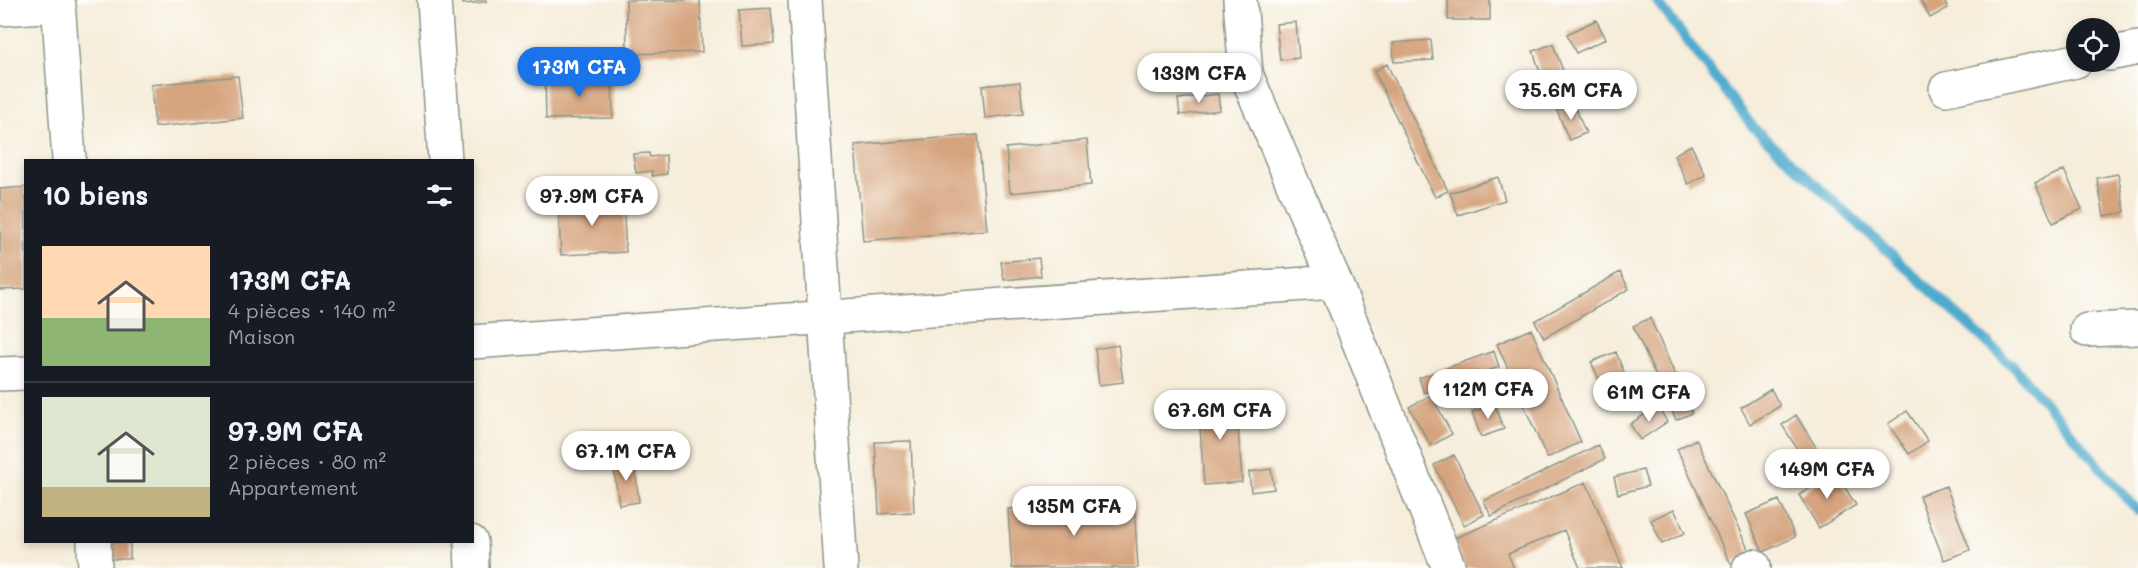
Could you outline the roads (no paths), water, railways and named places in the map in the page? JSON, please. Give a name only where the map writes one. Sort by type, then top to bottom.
[{"type":"street","points":[[434,0],[445,159]]},
{"type":"street","points":[[804,0],[841,568]]},
{"type":"street","points":[[1240,0],[1245,74],[1335,282],[1449,568]]},
{"type":"street","points":[[0,9],[58,3],[69,159]]},
{"type":"street","points":[[2120,52],[2138,48]]},
{"type":"street","points":[[1946,88],[2066,63]]},
{"type":"street","points":[[474,342],[1335,282]]},
{"type":"street","points":[[2087,330],[2138,328]]},
{"type":"street","points":[[0,374],[24,373]]},
{"type":"street","points":[[94,543],[95,568]]},
{"type":"street","points":[[471,543],[472,568]]},
{"type":"waterway","points":[[1656,0],[1753,127],[2015,368],[2138,511]]}]
